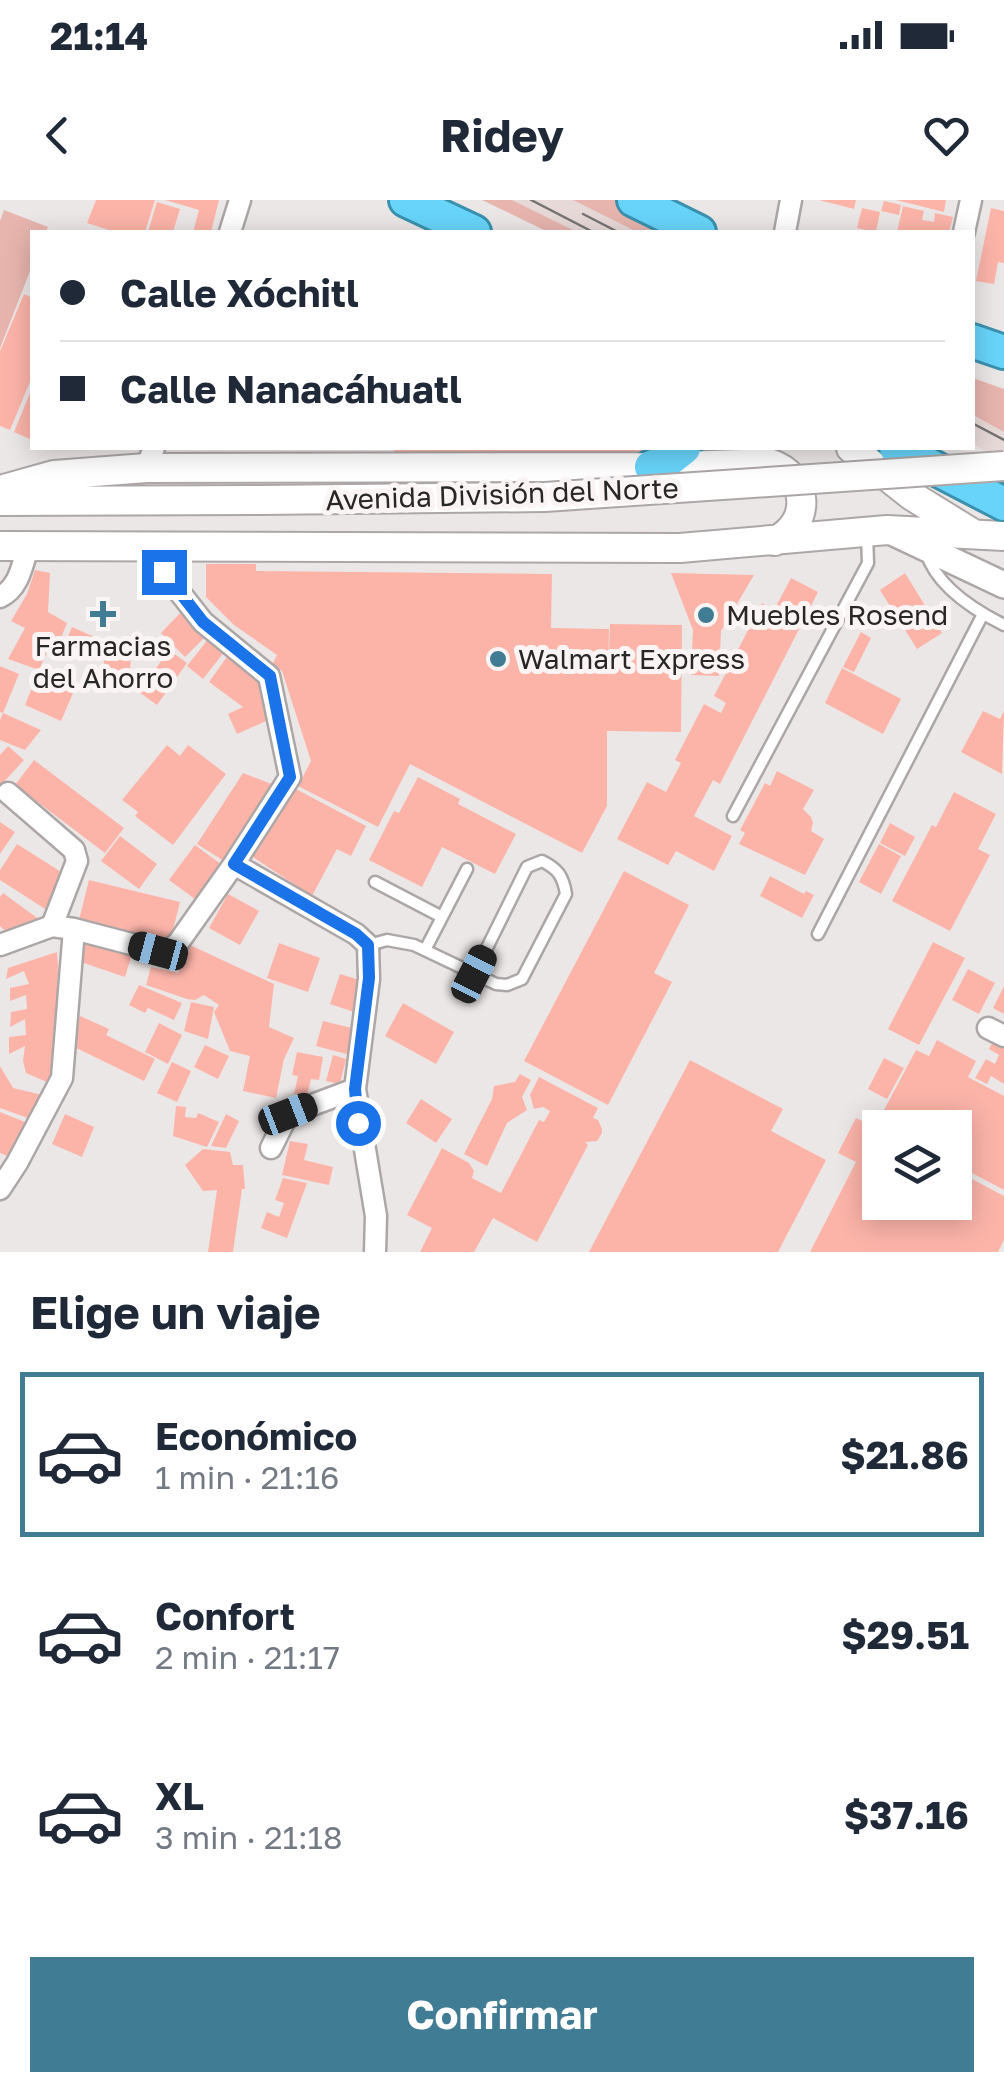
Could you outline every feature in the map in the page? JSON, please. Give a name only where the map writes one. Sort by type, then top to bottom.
[{"type":"highway","points":[[406,200],[470,230]]},
{"type":"highway","points":[[634,200],[695,230]]},
{"type":"highway","points":[[651,467],[682,450]]},
{"type":"highway","points":[[900,450],[1004,504]]},
{"type":"main road","points":[[854,450],[912,496],[990,536],[1004,551]]},
{"type":"main road","name":"Avenida División del Norte","points":[[0,490],[54,474],[150,458],[651,467],[759,462],[778,466],[794,478],[798,487],[801,508],[792,528],[775,541]]},
{"type":"main road","name":"Avenida División del Norte","points":[[0,500],[545,497],[1004,466]]},
{"type":"main road","name":"Avenida División del Norte","points":[[14,547],[680,548],[877,532],[990,536]]},
{"type":"street","points":[[231,230],[240,200]]},
{"type":"street","points":[[785,230],[791,200]]},
{"type":"street","points":[[964,230],[971,200]]},
{"type":"street","points":[[877,532],[924,546],[1004,585]]},
{"type":"street","points":[[0,597],[17,582],[14,547]]},
{"type":"street","points":[[0,944],[52,926],[158,951],[168,950],[178,943],[234,864],[290,777],[270,676],[203,622],[144,547]]},
{"type":"street","points":[[8,793],[74,850],[77,861],[52,926]]},
{"type":"street","points":[[234,864],[356,934],[368,945],[369,978],[355,1089],[376,1216],[375,1252]]},
{"type":"street","points":[[0,1188],[18,1163],[62,1078],[74,929]]},
{"type":"street","points":[[271,1148],[288,1114],[355,1089]]},
{"type":"lane","points":[[734,816],[868,563],[877,532]]},
{"type":"lane","points":[[924,546],[929,563],[944,582],[982,614],[1004,626]]},
{"type":"lane","points":[[818,934],[982,614]]},
{"type":"lane","points":[[368,945],[386,940],[414,945],[474,974],[496,984],[507,986],[522,979],[566,894],[564,880],[555,868],[542,861],[527,867],[474,974]]},
{"type":"lane","points":[[424,950],[467,869]]},
{"type":"lane","points":[[376,882],[442,917]]},
{"type":"shaded area","points":[[482,200],[512,200],[573,230],[544,230]]},
{"type":"shaded area","points":[[512,200],[573,200],[633,230],[573,230]]},
{"type":"shaded area","points":[[573,200],[615,200],[669,230],[633,230]]},
{"type":"shaded area","points":[[4,210],[48,227],[30,230],[30,271],[0,348],[0,221]]},
{"type":"shaded area","points":[[975,379],[1004,389],[1004,432],[975,416]]},
{"type":"shaded area","points":[[975,417],[1004,432],[1004,461],[975,445]]},
{"type":"building","points":[[96,200],[155,200],[146,230],[109,230],[87,223]]},
{"type":"building","points":[[165,200],[219,200],[212,230],[194,230],[199,210]]},
{"type":"building","points":[[819,200],[856,200],[854,209]]},
{"type":"building","points":[[896,200],[946,200],[944,212]]},
{"type":"building","points":[[884,201],[901,205],[899,215],[881,211]]},
{"type":"building","points":[[157,202],[180,209],[174,230],[149,230]]},
{"type":"building","points":[[903,206],[924,211],[922,220],[934,222],[935,213],[953,217],[950,230],[897,230]]},
{"type":"building","points":[[862,208],[880,212],[876,230],[857,228]]},
{"type":"building","points":[[991,208],[1004,211],[1004,263],[998,262],[994,284],[976,281]]},
{"type":"building","points":[[24,294],[30,297],[30,382],[10,430],[0,426],[0,351]]},
{"type":"building","points":[[30,393],[30,439],[14,432]]},
{"type":"building","points":[[394,450],[656,450],[654,453],[395,465]]},
{"type":"building","points":[[206,564],[256,564],[256,571],[552,574],[551,628],[609,629],[608,684],[610,624],[682,625],[681,732],[607,731],[607,806],[582,853],[410,764],[378,827],[298,786],[311,761],[282,671],[272,665],[277,655],[234,625],[206,597]]},
{"type":"building","points":[[35,570],[50,573],[48,612],[67,623],[57,648],[50,645],[39,670],[8,659],[25,628],[11,621]]},
{"type":"building","points":[[671,573],[754,575],[721,631],[719,676],[691,675],[693,630]]},
{"type":"building","points":[[905,573],[942,633],[917,649],[880,590]]},
{"type":"building","points":[[791,578],[818,592],[720,784],[713,780],[694,816],[732,836],[714,871],[676,851],[668,865],[617,839],[647,782],[666,792],[681,763],[675,760],[704,704],[721,713],[726,703],[714,696],[762,603],[774,610]]},
{"type":"building","points":[[182,611],[207,635],[185,657],[161,633]]},
{"type":"building","points":[[72,627],[131,653],[129,690],[107,688],[104,660],[66,641]]},
{"type":"building","points":[[861,632],[871,638],[854,672],[843,667]]},
{"type":"building","points":[[209,638],[225,651],[203,679],[187,666]]},
{"type":"building","points":[[169,650],[187,663],[157,705],[139,692]]},
{"type":"building","points":[[229,654],[269,685],[275,717],[237,734],[228,714],[243,707],[209,682]]},
{"type":"building","points":[[0,666],[19,674],[3,713],[0,712]]},
{"type":"building","points":[[842,668],[901,699],[883,734],[825,703]]},
{"type":"building","points":[[46,671],[77,684],[61,721],[25,705]]},
{"type":"building","points":[[983,711],[1000,719],[1004,711],[1002,774],[961,752]]},
{"type":"building","points":[[3,713],[41,730],[25,750],[0,740]]},
{"type":"building","points":[[167,745],[180,756],[188,745],[226,774],[173,845],[135,816],[138,812],[122,800]]},
{"type":"building","points":[[8,746],[24,760],[0,786],[0,755]]},
{"type":"building","points":[[34,760],[124,828],[105,853],[15,785]]},
{"type":"building","points":[[777,771],[814,790],[803,809],[811,817],[811,831],[824,839],[805,875],[739,844],[745,833],[740,830],[765,783],[770,786]]},
{"type":"building","points":[[243,773],[277,786],[227,863],[197,844]]},
{"type":"building","points":[[418,777],[460,799],[458,804],[516,834],[495,874],[442,847],[422,887],[369,860],[394,811],[399,813]]},
{"type":"building","points":[[296,789],[366,826],[351,856],[337,849],[312,896],[253,857]]},
{"type":"building","points":[[954,792],[996,814],[978,849],[990,855],[950,931],[892,901]]},
{"type":"building","points":[[0,822],[15,832],[0,854]]},
{"type":"building","points":[[890,823],[915,837],[905,856],[880,843]]},
{"type":"building","points":[[120,836],[157,864],[139,889],[101,861]]},
{"type":"building","points":[[17,844],[66,875],[45,909],[0,880],[0,870]]},
{"type":"building","points":[[879,844],[901,856],[881,894],[859,882]]},
{"type":"building","points":[[195,845],[225,867],[199,902],[169,880]]},
{"type":"building","points":[[624,871],[689,905],[654,973],[672,982],[608,1105],[524,1061]]},
{"type":"building","points":[[770,876],[804,894],[806,891],[814,895],[802,918],[760,896]]},
{"type":"building","points":[[89,880],[180,902],[170,942],[79,920]]},
{"type":"building","points":[[3,893],[40,920],[14,939],[0,926]]},
{"type":"building","points":[[228,894],[259,911],[240,945],[209,928]]},
{"type":"building","points":[[83,934],[133,951],[125,977],[75,960]]},
{"type":"building","points":[[933,942],[965,958],[919,1045],[888,1029]]},
{"type":"building","points":[[279,943],[320,958],[308,992],[267,978]]},
{"type":"building","points":[[190,945],[274,984],[269,1027],[294,1038],[284,1059],[276,1098],[243,1091],[250,1056],[230,1051],[214,1012],[219,1005],[204,995],[187,999],[146,985],[151,967],[178,973]]},
{"type":"building","points":[[57,952],[55,1064],[49,1083],[26,1073],[25,1046],[9,1054],[9,1037],[26,1035],[25,1019],[10,1027],[11,1012],[27,1009],[26,995],[10,1001],[10,988],[29,984],[24,971],[6,979],[8,968]]},
{"type":"building","points":[[968,969],[995,983],[979,1014],[952,1000]]},
{"type":"building","points":[[340,974],[366,982],[360,1014],[330,1004]]},
{"type":"building","points":[[139,985],[182,1003],[174,1020],[148,1008],[145,1013],[129,1005]]},
{"type":"building","points":[[1004,986],[1004,1014],[993,1008]]},
{"type":"building","points":[[191,1002],[214,1007],[208,1039],[184,1031]]},
{"type":"building","points":[[403,1003],[454,1032],[436,1064],[385,1036]]},
{"type":"building","points":[[80,1016],[109,1029],[106,1035],[155,1059],[144,1081],[68,1044]]},
{"type":"building","points":[[323,1021],[356,1029],[350,1055],[316,1046]]},
{"type":"building","points":[[159,1023],[182,1035],[168,1064],[145,1052]]},
{"type":"building","points":[[994,1039],[1004,1044],[1004,1084],[991,1076],[987,1084],[975,1078],[986,1059],[995,1064],[999,1055],[989,1049]]},
{"type":"building","points":[[937,1040],[976,1061],[968,1077],[1004,1096],[1004,1190],[972,1173],[972,1110],[884,1110],[916,1050],[929,1056]]},
{"type":"building","points":[[205,1045],[229,1056],[218,1079],[194,1067]]},
{"type":"building","points":[[297,1052],[323,1057],[319,1080],[311,1079],[307,1096],[294,1094],[298,1076],[292,1075]]},
{"type":"building","points":[[333,1055],[346,1059],[340,1084],[326,1081]]},
{"type":"building","points":[[884,1058],[904,1068],[887,1099],[868,1089]]},
{"type":"building","points":[[690,1060],[783,1109],[771,1131],[826,1160],[778,1252],[589,1252]]},
{"type":"building","points":[[172,1062],[191,1071],[177,1102],[157,1093]]},
{"type":"building","points":[[0,1066],[13,1088],[47,1096],[33,1120],[0,1108]]},
{"type":"building","points":[[520,1074],[531,1080],[522,1097],[527,1110],[507,1123],[487,1166],[464,1154],[492,1099],[494,1086],[515,1082]]},
{"type":"building","points":[[539,1077],[598,1108],[593,1118],[598,1120],[602,1133],[597,1141],[585,1142],[588,1145],[537,1242],[493,1218],[474,1252],[420,1252],[432,1228],[407,1215],[442,1148],[469,1163],[474,1171],[472,1178],[501,1193],[539,1120],[544,1122],[550,1111],[543,1107],[534,1109],[530,1095]]},
{"type":"building","points":[[421,1099],[452,1119],[436,1143],[406,1123]]},
{"type":"building","points":[[176,1106],[186,1107],[185,1117],[196,1118],[198,1113],[219,1122],[207,1147],[173,1136]]},
{"type":"building","points":[[0,1112],[30,1124],[15,1159],[0,1153]]},
{"type":"building","points":[[65,1114],[94,1127],[82,1157],[52,1144]]},
{"type":"building","points":[[226,1114],[239,1121],[226,1148],[211,1146]]},
{"type":"building","points":[[856,1118],[862,1121],[862,1220],[972,1220],[972,1179],[1004,1196],[1004,1240],[998,1252],[810,1252],[856,1162],[838,1153]]},
{"type":"building","points":[[290,1141],[308,1144],[304,1160],[333,1167],[329,1185],[282,1175]]},
{"type":"building","points":[[203,1149],[230,1152],[233,1165],[243,1165],[245,1189],[233,1252],[208,1252],[217,1190],[203,1191],[185,1165]]},
{"type":"building","points":[[283,1178],[307,1183],[287,1238],[261,1228],[267,1212],[279,1217],[284,1203],[275,1200]]},
{"type":"tram line","points":[[531,200],[589,230]]},
{"type":"tram line","points":[[583,214],[614,230]]},
{"type":"tram line","points":[[975,425],[1004,440]]},
{"type":"place","name":"Farmacias del Ahorro","points":[[103,614]]},
{"type":"place","name":"Muebles Rosend","points":[[706,615]]},
{"type":"place","name":"Walmart Express","points":[[498,659]]},
{"type":"route","points":[[164,572],[203,622],[270,676],[290,777],[234,864],[356,934],[368,945],[369,978],[355,1089],[358,1123]]}]
